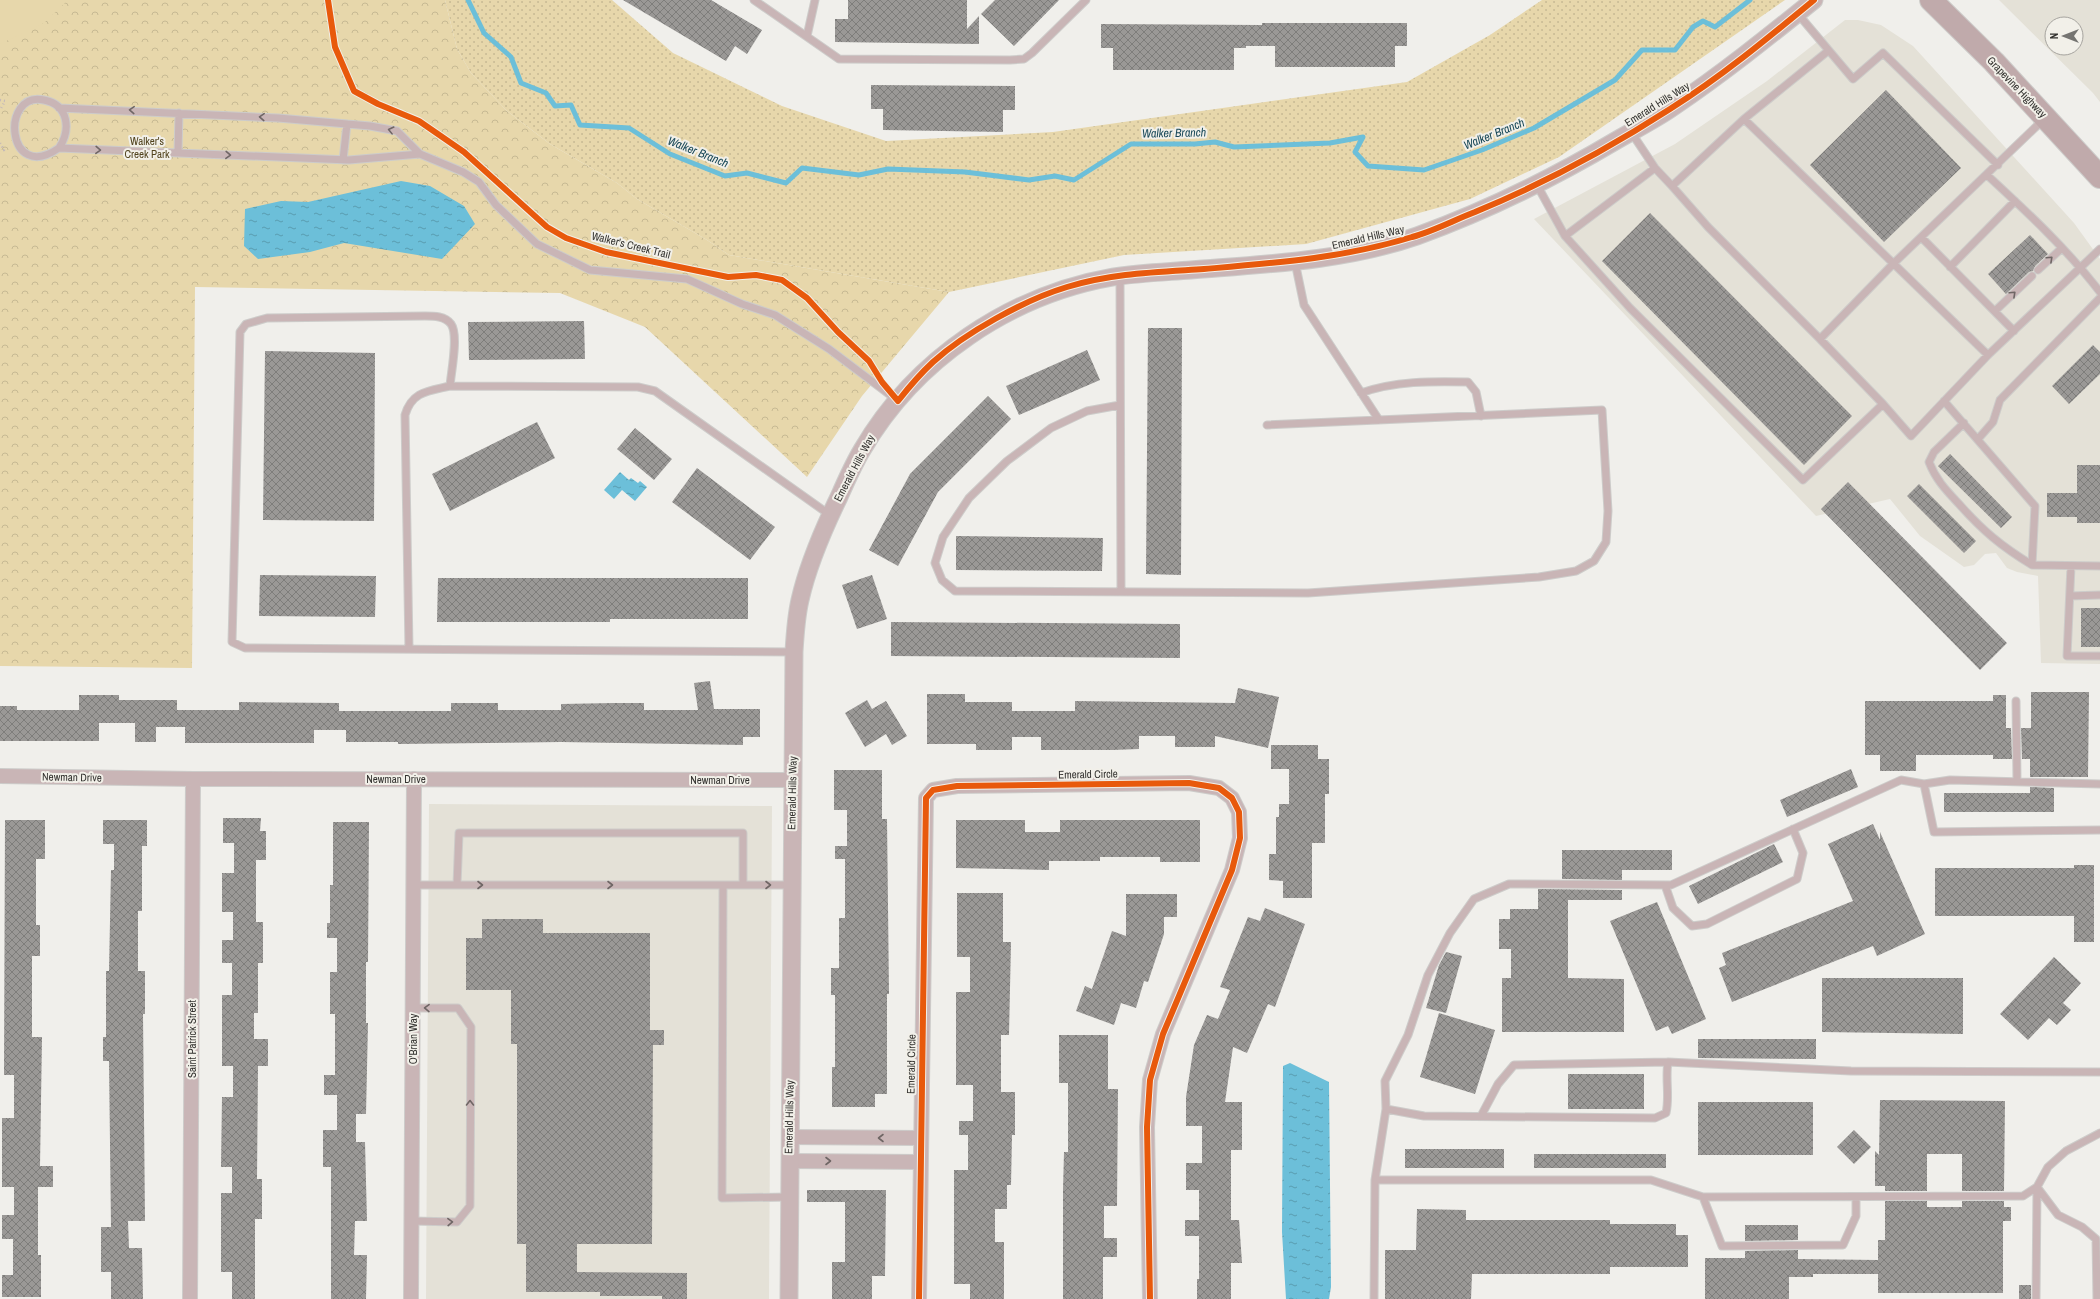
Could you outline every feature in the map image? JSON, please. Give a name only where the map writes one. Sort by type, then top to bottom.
[{"type":"main road","name":"Grapevine Highway","points":[[1931,0],[2046,117],[2100,177]]},
{"type":"street","name":"Emerald Hills Way","points":[[789,1299],[789,1137],[794,652],[799,603],[810,562],[830,515],[861,450],[880,422],[934,361],[999,317],[1040,297],[1068,286],[1120,276],[1295,262],[1370,249],[1416,236],[1508,198],[1569,168],[1672,109],[1758,46],[1814,0]]},
{"type":"street","name":"Newman Drive","points":[[0,776],[193,779],[793,780]]},
{"type":"street","name":"Saint Patrick Street","points":[[190,1299],[193,779]]},
{"type":"street","name":"O'Brian Way","points":[[411,1299],[414,779]]},
{"type":"street","name":"Emerald Circle","points":[[919,1299],[924,814],[926,798],[933,790],[957,786],[1189,783],[1219,788],[1232,798],[1239,812],[1240,838],[1232,870],[1163,1034],[1150,1080],[1147,1127],[1150,1299]]},
{"type":"street","points":[[789,1137],[920,1138]]},
{"type":"street","points":[[789,1161],[920,1162]]},
{"type":"lane","points":[[754,0],[839,59],[1024,59],[1086,0]]},
{"type":"lane","points":[[807,36],[815,0]]},
{"type":"lane","points":[[1797,14],[1853,79],[1883,53],[1998,165]]},
{"type":"lane","points":[[1672,186],[1744,119],[1828,51]]},
{"type":"lane","points":[[38,99],[49,102],[59,108],[65,117],[67,128],[65,139],[59,148],[50,155],[39,157],[28,155],[19,149],[12,139],[10,128],[12,117],[18,108],[28,102],[38,99]]},
{"type":"lane","points":[[59,108],[179,113],[347,124],[397,131],[420,154],[463,172],[479,182],[496,205],[537,244],[590,270],[687,279],[742,304],[775,315],[829,349],[898,401]]},
{"type":"lane","points":[[178,153],[179,113]]},
{"type":"lane","points":[[1820,339],[1894,263],[1998,165],[2046,117]]},
{"type":"lane","points":[[1744,119],[1988,355]]},
{"type":"lane","points":[[343,160],[347,124]]},
{"type":"lane","points":[[1631,132],[1655,168],[1708,227],[1820,339],[1883,404],[1911,436],[1988,355],[2100,249]]},
{"type":"lane","points":[[59,148],[343,160],[420,154]]},
{"type":"lane","points":[[1565,236],[1655,168]]},
{"type":"lane","points":[[1987,175],[2081,267],[2100,292]]},
{"type":"lane","points":[[1536,184],[1565,236],[1630,308],[1803,480],[1883,404]]},
{"type":"lane","points":[[1950,267],[2015,201]]},
{"type":"lane","points":[[1922,238],[2014,331]]},
{"type":"lane","points":[[2038,270],[2062,248]]},
{"type":"lane","points":[[1295,262],[1304,305],[1379,420]]},
{"type":"lane","points":[[1120,276],[1121,590]]},
{"type":"lane","points":[[1994,311],[2032,276]]},
{"type":"lane","points":[[1978,439],[1993,422],[2000,400],[2100,298]]},
{"type":"lane","points":[[450,386],[455,334],[451,324],[442,317],[267,318],[246,324],[240,332],[232,642],[245,648],[794,652]]},
{"type":"lane","points":[[1361,393],[1381,386],[1468,382],[1476,392],[1481,416]]},
{"type":"lane","points":[[409,650],[405,415],[408,405],[422,393],[450,386],[638,387],[655,391],[830,515]]},
{"type":"lane","points":[[1944,401],[2035,506],[2032,565]]},
{"type":"lane","points":[[1120,405],[1087,411],[1051,428],[1007,461],[969,498],[943,537],[936,563],[942,580],[955,590],[1121,590],[1308,593],[1539,577],[1576,571],[1594,561],[1606,542],[1608,512],[1602,410],[1267,425]]},
{"type":"lane","points":[[1964,423],[1934,452],[1929,462],[1935,478],[1983,531],[2005,548],[2032,565],[2100,566]]},
{"type":"lane","points":[[2071,566],[2068,656],[2100,656]]},
{"type":"lane","points":[[2070,596],[2100,595]]},
{"type":"lane","points":[[2016,701],[2017,781]]},
{"type":"lane","points":[[1374,1299],[1375,1180],[1386,1108],[1384,1081],[1408,1035],[1428,975],[1450,933],[1474,899],[1509,884],[1671,885],[1901,780],[1924,784],[1950,780],[2100,784]]},
{"type":"lane","points":[[1924,784],[1934,832],[2100,830]]},
{"type":"lane","points":[[1665,885],[1673,908],[1692,926],[1707,924],[1797,880],[1803,853],[1793,830]]},
{"type":"lane","points":[[457,885],[459,833],[606,832],[743,833],[743,885]]},
{"type":"lane","points":[[414,885],[792,885]]},
{"type":"lane","points":[[723,885],[722,1198],[789,1197]]},
{"type":"lane","points":[[412,1221],[456,1222],[470,1206],[471,1027],[458,1008],[413,1008]]},
{"type":"lane","points":[[1386,1108],[1424,1116],[1655,1118],[1666,1113],[1669,1099],[1666,1075],[1668,1062]]},
{"type":"lane","points":[[1481,1116],[1498,1084],[1514,1065],[1668,1062],[1852,1070],[2100,1072]]},
{"type":"lane","points":[[2036,1299],[2037,1187],[2048,1167],[2066,1151],[2100,1133]]},
{"type":"lane","points":[[1375,1180],[1651,1180],[1703,1197],[2023,1196],[2037,1187]]},
{"type":"lane","points":[[2037,1187],[2058,1215],[2082,1227],[2096,1239],[2096,1299]]},
{"type":"lane","points":[[1703,1197],[1722,1246],[1842,1245],[1856,1216],[1856,1197]]},
{"type":"path","points":[[0,100],[6,101],[0,110]]},
{"type":"path","points":[[0,143],[4,150],[0,150]]},
{"type":"shaded area","points":[[1999,0],[2100,0],[2100,102],[2093,93],[2056,56],[2084,56],[2084,16],[2044,16],[2044,45]]},
{"type":"shaded area","points":[[1845,20],[1858,20],[1881,25],[1913,46],[2074,223],[2100,259],[2100,664],[2041,663],[2038,576],[2017,572],[2007,568],[1996,553],[1985,554],[1974,565],[1964,567],[1920,536],[1890,499],[1816,516],[1534,219],[1675,144],[1767,81]]},
{"type":"shaded area","points":[[429,804],[772,806],[769,1299],[426,1299]]},
{"type":"green space","name":"Walker's Creek Park","points":[[0,0],[445,0],[457,49],[471,73],[507,111],[550,144],[617,183],[637,199],[707,240],[729,255],[949,292],[862,396],[807,477],[645,327],[560,293],[195,287],[192,668],[0,666]]},
{"type":"green space","points":[[0,0],[68,0],[44,23],[0,44]]},
{"type":"green space","points":[[445,0],[612,0],[673,53],[782,106],[886,141],[1053,132],[1407,82],[1490,35],[1542,0],[1785,0],[1559,157],[1470,199],[1306,244],[1124,255],[949,292],[729,255],[707,240],[637,199],[617,183],[550,144],[507,111],[471,73],[457,49]]},
{"type":"water","points":[[401,181],[430,186],[464,206],[475,224],[442,259],[344,243],[310,252],[258,259],[244,246],[245,209],[281,201],[308,202]]},
{"type":"water","points":[[620,472],[629,480],[631,478],[638,483],[640,481],[647,487],[635,501],[622,490],[614,499],[604,490]]},
{"type":"water","points":[[1290,1063],[1329,1082],[1331,1287],[1329,1299],[1286,1299],[1282,1232],[1283,1066]]},
{"type":"building","points":[[623,0],[711,0],[762,30],[747,54],[735,46],[726,61]]},
{"type":"building","points":[[848,0],[967,0],[967,29],[979,16],[979,44],[835,42],[835,19],[848,19]]},
{"type":"building","points":[[995,0],[1059,0],[1014,46],[981,14]]},
{"type":"building","points":[[1262,23],[1407,23],[1407,46],[1395,46],[1395,67],[1275,67],[1275,46],[1246,46],[1246,48],[1234,48],[1234,70],[1113,70],[1113,48],[1101,48],[1101,24],[1262,25]]},
{"type":"building","points":[[871,85],[1015,86],[1015,110],[1003,110],[1003,132],[883,130],[883,109],[871,109]]},
{"type":"building","points":[[1886,90],[1961,168],[1884,242],[1810,165]]},
{"type":"building","points":[[1650,213],[1852,416],[1804,465],[1602,261]]},
{"type":"building","points":[[2030,235],[2048,254],[2035,266],[2033,271],[2029,272],[2006,294],[1988,274]]},
{"type":"building","points":[[584,321],[585,359],[469,360],[468,322]]},
{"type":"building","points":[[1148,328],[1182,328],[1181,575],[1146,574]]},
{"type":"building","points":[[2093,345],[2100,352],[2100,374],[2069,404],[2052,386]]},
{"type":"building","points":[[1087,350],[1100,380],[1019,415],[1006,386]]},
{"type":"building","points":[[265,351],[375,353],[374,521],[263,520]]},
{"type":"building","points":[[988,396],[1011,419],[938,492],[898,566],[869,550],[910,474]]},
{"type":"building","points":[[537,422],[555,458],[450,511],[432,474]]},
{"type":"building","points":[[635,428],[672,459],[654,480],[617,449]]},
{"type":"building","points":[[1950,454],[2012,517],[2001,528],[1938,466]]},
{"type":"building","points":[[2077,465],[2100,465],[2100,523],[2077,523],[2077,517],[2047,517],[2047,493],[2077,493]]},
{"type":"building","points":[[697,468],[775,527],[750,560],[672,502]]},
{"type":"building","points":[[1848,482],[2007,643],[1980,670],[1821,509]]},
{"type":"building","points":[[1919,484],[1976,541],[1964,553],[1907,496]]},
{"type":"building","points":[[956,536],[1103,538],[1102,571],[956,570]]},
{"type":"building","points":[[260,575],[376,576],[375,617],[259,616]]},
{"type":"building","points":[[872,575],[887,619],[857,629],[842,585]]},
{"type":"building","points":[[438,578],[748,578],[748,619],[610,619],[610,622],[437,622]]},
{"type":"building","points":[[2081,608],[2100,608],[2100,647],[2081,647]]},
{"type":"building","points":[[891,622],[1180,624],[1180,658],[891,656]]},
{"type":"building","points":[[710,681],[714,709],[760,709],[760,737],[743,737],[743,745],[561,742],[398,744],[398,742],[346,742],[346,730],[314,730],[314,743],[185,743],[185,727],[156,727],[156,742],[135,742],[135,723],[99,723],[99,741],[0,741],[0,706],[17,706],[17,710],[79,710],[79,695],[119,695],[119,700],[177,700],[177,710],[239,710],[239,702],[339,703],[339,711],[451,711],[451,703],[498,703],[498,710],[561,710],[561,704],[644,703],[644,710],[698,710],[694,683]]},
{"type":"building","points":[[1238,688],[1279,697],[1268,748],[1215,736],[1215,747],[1175,747],[1175,736],[1139,736],[1139,749],[1113,750],[1041,750],[1041,737],[1012,737],[1012,750],[976,750],[976,744],[927,744],[927,694],[965,694],[965,702],[1012,702],[1012,711],[1075,711],[1075,701],[1235,703]]},
{"type":"building","points":[[2031,692],[2089,692],[2088,777],[2030,777],[2030,759],[2022,759],[2021,728],[2031,728]]},
{"type":"building","points":[[1993,695],[2006,695],[2006,728],[2011,728],[2012,759],[1993,759],[1993,755],[1916,755],[1916,771],[1880,771],[1880,755],[1865,755],[1865,701],[1993,701]]},
{"type":"building","points":[[867,700],[872,709],[886,701],[907,736],[892,745],[886,734],[865,747],[845,713]]},
{"type":"building","points":[[1271,745],[1318,745],[1318,759],[1329,759],[1329,794],[1325,794],[1325,843],[1312,843],[1312,898],[1283,898],[1283,881],[1269,880],[1269,854],[1276,854],[1276,817],[1279,817],[1279,804],[1289,804],[1289,769],[1271,769]]},
{"type":"building","points":[[1851,769],[1858,787],[1787,817],[1780,800]]},
{"type":"building","points":[[834,770],[882,770],[882,819],[887,819],[889,994],[887,994],[887,1094],[875,1094],[875,1107],[832,1107],[832,1067],[835,1067],[835,995],[831,995],[831,968],[839,968],[839,918],[845,918],[845,859],[835,859],[835,846],[847,846],[847,810],[834,810]]},
{"type":"building","points":[[2030,787],[2054,788],[2054,812],[1944,812],[1944,793],[2030,793]]},
{"type":"building","points":[[223,818],[261,818],[260,831],[266,831],[266,860],[256,860],[256,922],[263,922],[263,963],[258,963],[258,1013],[254,1013],[254,1039],[268,1039],[268,1066],[258,1066],[257,1179],[262,1179],[262,1219],[255,1219],[255,1299],[232,1299],[232,1272],[221,1272],[221,1193],[232,1193],[232,1167],[221,1167],[222,1097],[233,1097],[233,1066],[222,1066],[222,995],[232,995],[232,963],[222,963],[222,940],[233,940],[233,912],[222,912],[222,873],[234,873],[234,843],[223,843]]},
{"type":"building","points":[[5,820],[45,820],[45,859],[36,859],[36,925],[40,925],[40,956],[32,956],[32,1037],[42,1037],[40,1166],[53,1166],[53,1187],[38,1187],[38,1255],[41,1255],[41,1297],[2,1297],[2,1275],[13,1275],[13,1239],[2,1239],[2,1215],[14,1215],[14,1187],[2,1187],[2,1118],[14,1118],[14,1075],[4,1075]]},
{"type":"building","points":[[103,820],[147,820],[147,846],[142,846],[142,911],[138,911],[138,971],[145,971],[145,1014],[143,1014],[145,1221],[128,1221],[129,1248],[142,1248],[143,1299],[111,1299],[111,1272],[101,1272],[101,1227],[111,1227],[109,1061],[103,1061],[103,1037],[106,1037],[106,971],[109,971],[111,870],[114,870],[114,844],[103,844]]},
{"type":"building","points":[[956,820],[1025,820],[1025,832],[1060,832],[1060,820],[1200,820],[1200,862],[1160,862],[1160,857],[1100,857],[1100,861],[1049,861],[1049,870],[956,868]]},
{"type":"building","points":[[333,822],[369,822],[368,962],[366,962],[366,1023],[368,1023],[366,1114],[356,1114],[356,1142],[365,1142],[367,1221],[355,1221],[354,1255],[367,1255],[366,1299],[331,1299],[331,1167],[323,1167],[323,1130],[337,1130],[337,1095],[324,1095],[324,1075],[335,1075],[335,1014],[330,1014],[330,972],[337,972],[337,938],[327,938],[327,923],[330,923],[330,885],[333,885]]},
{"type":"building","points":[[1873,824],[1880,840],[1880,832],[1925,934],[1877,956],[1873,946],[1732,1002],[1719,968],[1726,965],[1722,953],[1853,901],[1828,844]]},
{"type":"building","points":[[1774,844],[1783,862],[1698,904],[1689,886]]},
{"type":"building","points":[[1562,850],[1672,850],[1672,870],[1622,870],[1622,880],[1562,879]]},
{"type":"building","points":[[2074,865],[2094,865],[2094,942],[2074,942],[2074,916],[1935,916],[1935,868],[2074,868]]},
{"type":"building","points":[[1538,889],[1622,890],[1622,900],[1568,900],[1568,978],[1624,979],[1624,1032],[1502,1032],[1502,978],[1511,978],[1511,949],[1499,949],[1499,919],[1510,919],[1510,909],[1538,909]]},
{"type":"building","points":[[957,893],[1003,893],[1003,942],[1011,942],[1009,1035],[1001,1035],[1001,1092],[1015,1092],[1015,1135],[1012,1135],[1011,1185],[1007,1185],[1007,1209],[995,1209],[995,1242],[1004,1242],[1004,1299],[970,1299],[970,1284],[954,1284],[954,1170],[968,1170],[968,1135],[959,1135],[959,1121],[973,1121],[973,1085],[956,1085],[956,992],[970,992],[970,957],[957,957]]},
{"type":"building","points":[[1126,894],[1177,894],[1177,917],[1164,917],[1164,934],[1148,982],[1144,981],[1136,1008],[1121,1003],[1114,1025],[1076,1011],[1085,986],[1092,989],[1112,931],[1126,936]]},
{"type":"building","points":[[1657,902],[1706,1019],[1672,1034],[1668,1026],[1656,1031],[1610,921]]},
{"type":"building","points":[[1265,908],[1305,924],[1275,1007],[1268,1004],[1247,1053],[1233,1047],[1225,1102],[1242,1102],[1242,1150],[1231,1150],[1231,1220],[1239,1220],[1242,1263],[1231,1263],[1231,1299],[1197,1299],[1197,1279],[1199,1279],[1199,1236],[1185,1236],[1185,1220],[1199,1220],[1199,1190],[1186,1190],[1186,1163],[1202,1163],[1202,1126],[1186,1126],[1186,1097],[1194,1045],[1207,1015],[1218,1019],[1230,990],[1220,987],[1248,917],[1260,921]]},
{"type":"building","points":[[482,919],[543,919],[543,933],[650,933],[650,1030],[664,1030],[664,1045],[653,1045],[652,1244],[577,1244],[577,1272],[687,1273],[687,1299],[662,1299],[662,1296],[600,1296],[600,1292],[526,1292],[526,1244],[517,1244],[517,1044],[511,1044],[511,990],[466,990],[466,938],[482,938]]},
{"type":"building","points":[[1446,952],[1462,956],[1446,1013],[1426,1008],[1439,965]]},
{"type":"building","points":[[2054,957],[2081,983],[2063,1003],[2071,1010],[2057,1025],[2049,1018],[2028,1040],[2000,1014]]},
{"type":"building","points":[[1822,978],[1963,978],[1963,1034],[1822,1032]]},
{"type":"building","points":[[1439,1013],[1495,1030],[1475,1094],[1420,1077]]},
{"type":"building","points":[[1059,1035],[1108,1035],[1108,1089],[1118,1089],[1117,1206],[1104,1206],[1104,1238],[1117,1238],[1117,1257],[1103,1257],[1103,1299],[1063,1299],[1063,1190],[1064,1152],[1068,1152],[1068,1083],[1059,1083]]},
{"type":"building","points":[[1698,1039],[1816,1039],[1816,1059],[1698,1058]]},
{"type":"building","points":[[1568,1074],[1644,1074],[1644,1109],[1568,1109]]},
{"type":"building","points":[[1880,1100],[2005,1101],[2004,1191],[1962,1191],[1962,1154],[1927,1154],[1927,1191],[1885,1191],[1885,1186],[1875,1186],[1875,1151],[1879,1155]]},
{"type":"building","points":[[1698,1102],[1813,1102],[1813,1155],[1698,1155]]},
{"type":"building","points":[[1854,1130],[1871,1147],[1854,1164],[1837,1147]]},
{"type":"building","points":[[1405,1149],[1504,1149],[1504,1168],[1405,1168]]},
{"type":"building","points":[[1534,1154],[1666,1154],[1666,1168],[1534,1168]]},
{"type":"building","points":[[807,1190],[886,1190],[885,1276],[872,1276],[872,1299],[832,1299],[832,1262],[845,1262],[845,1202],[807,1202]]},
{"type":"building","points":[[1885,1201],[1927,1201],[1927,1207],[1962,1207],[1962,1201],[2004,1201],[2004,1207],[2011,1207],[2011,1221],[2003,1221],[2003,1293],[1878,1293],[1878,1274],[1813,1274],[1813,1277],[1789,1277],[1789,1299],[1705,1299],[1705,1258],[1745,1258],[1745,1251],[1798,1250],[1798,1259],[1878,1260],[1878,1240],[1885,1240]]},
{"type":"building","points":[[1417,1209],[1466,1210],[1466,1220],[1610,1220],[1610,1224],[1676,1224],[1676,1235],[1688,1235],[1688,1267],[1610,1267],[1610,1274],[1472,1274],[1471,1299],[1385,1299],[1385,1250],[1416,1250]]},
{"type":"building","points":[[1745,1225],[1798,1225],[1798,1240],[1745,1241]]},
{"type":"building","points":[[2019,1285],[2031,1285],[2031,1299],[2019,1299]]},
{"type":"waterway","name":"Walker Branch","points":[[468,0],[484,33],[511,57],[521,83],[546,93],[555,106],[571,105],[580,125],[629,128],[670,154],[725,176],[747,173],[786,183],[802,168],[859,175],[888,169],[965,172],[1029,180],[1055,176],[1074,180],[1131,144],[1195,144],[1215,142],[1234,147],[1330,143],[1363,137],[1355,152],[1368,166],[1424,170],[1482,150],[1534,128],[1615,80],[1642,50],[1675,50],[1693,27],[1703,21],[1715,27],[1750,0]]},
{"type":"cycle path","name":"Walker's Creek Trail","points":[[328,0],[335,47],[354,91],[378,104],[419,121],[464,152],[547,227],[566,238],[606,252],[728,277],[756,275],[782,280],[807,298],[838,332],[869,361],[882,382],[898,401],[933,362],[961,340],[996,318],[1032,300],[1067,287],[1084,282],[1118,276],[1283,262],[1361,250],[1420,235],[1500,201],[1550,178],[1599,152],[1689,97],[1762,43],[1814,0]]},
{"type":"cycle path","points":[[919,1299],[926,798],[933,790],[957,786],[1189,783],[1219,788],[1232,798],[1239,812],[1240,838],[1232,870],[1163,1034],[1150,1080],[1147,1127],[1150,1299]]}]
